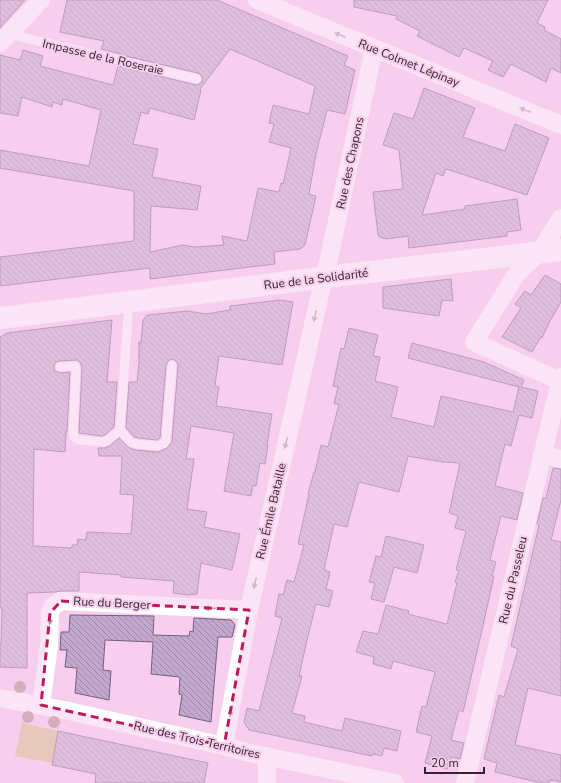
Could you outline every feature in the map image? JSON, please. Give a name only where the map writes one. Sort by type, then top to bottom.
[{"type":"street","points":[[4,39],[41,0]]},
{"type":"street","name":"Rue Colmet Lépinay","points":[[257,0],[561,125]]},
{"type":"street","name":"Rue des Chapons","points":[[324,278],[374,49]]},
{"type":"street","points":[[561,218],[539,253],[517,272],[474,342],[561,379]]},
{"type":"street","name":"Rue de la Solidarité","points":[[0,318],[561,250]]},
{"type":"street","name":"Rue Émile Bataille","points":[[224,746],[249,610],[324,278]]},
{"type":"street","name":"Rue du Passeleu","points":[[465,783],[561,379]]},
{"type":"street","points":[[542,455],[561,459]]},
{"type":"street","name":"Rue du Berger","points":[[41,705],[49,646],[50,613],[53,606],[61,601],[249,610]]},
{"type":"street","name":"Rue des Trois Territoires","points":[[0,698],[41,705],[245,752],[395,783]]},
{"type":"street","points":[[267,783],[268,756]]},
{"type":"lane","name":"Impasse de la Roseraie","points":[[4,39],[197,79]]},
{"type":"lane","points":[[60,367],[75,366],[76,368],[74,437],[78,440],[102,442],[108,440],[120,430],[129,302]]},
{"type":"lane","points":[[120,430],[131,442],[137,444],[158,446],[166,441],[172,365]]},
{"type":"highlighted area","points":[[61,601],[249,610],[224,746],[41,705],[50,613]]},
{"type":"shaded area","points":[[22,723],[58,731],[52,763],[15,756]]},
{"type":"building","points":[[0,0],[25,0],[0,28]]},
{"type":"building","points":[[67,0],[217,0],[348,56],[344,65],[355,70],[345,114],[327,110],[316,154],[309,194],[316,196],[305,245],[300,249],[274,252],[275,264],[150,279],[150,268],[0,286],[0,257],[134,241],[134,191],[0,168],[0,150],[89,166],[101,110],[63,99],[62,105],[53,102],[52,107],[22,97],[18,116],[0,113],[0,55],[20,60],[23,50],[43,56],[40,66],[113,85],[118,66],[196,85],[201,83],[203,80],[201,75],[198,73],[101,49],[104,41],[60,32]],"holes":[[[230,49],[315,86],[309,114],[273,105],[269,123],[274,124],[269,142],[291,148],[283,184],[281,183],[279,192],[258,188],[247,241],[222,236],[224,245],[194,247],[183,245],[150,252],[151,206],[197,210],[201,186],[152,177],[158,149],[133,144],[141,112],[148,114],[150,108],[194,120],[200,89]]]},
{"type":"building","points":[[354,0],[548,0],[537,23],[545,27],[544,30],[561,39],[561,73],[551,68],[546,82],[511,64],[503,77],[488,70],[493,61],[464,48],[459,57],[417,36],[420,31],[396,19],[397,16],[354,7]]},
{"type":"building","points":[[424,88],[475,108],[463,137],[505,151],[515,124],[549,138],[527,195],[446,169],[443,176],[436,173],[422,215],[465,209],[465,206],[517,199],[521,230],[507,232],[507,236],[409,248],[408,236],[386,239],[378,235],[373,192],[403,189],[399,150],[383,145],[394,113],[413,119]]},
{"type":"building","points":[[545,275],[561,284],[561,302],[542,338],[541,337],[532,352],[502,337],[521,308],[515,304],[525,291],[531,295]]},
{"type":"building","points":[[451,279],[453,301],[442,300],[439,316],[383,308],[383,287]]},
{"type":"building","points":[[280,300],[293,302],[282,365],[219,356],[215,386],[219,387],[216,406],[272,414],[265,464],[260,463],[256,486],[253,485],[251,496],[224,491],[234,433],[191,426],[186,459],[194,459],[187,509],[207,512],[204,527],[240,534],[232,570],[201,563],[197,594],[188,595],[173,593],[174,581],[79,572],[79,591],[27,593],[27,668],[0,667],[2,608],[0,608],[0,337],[7,333],[112,320],[107,382],[117,382],[114,427],[102,436],[79,433],[82,367],[80,362],[77,360],[59,361],[54,365],[55,371],[60,373],[70,372],[65,452],[34,449],[33,546],[72,548],[72,545],[77,545],[78,539],[86,540],[87,532],[131,534],[134,495],[120,494],[122,456],[99,456],[98,448],[110,446],[119,438],[129,448],[158,452],[167,448],[172,442],[178,365],[173,359],[169,360],[166,365],[160,438],[157,440],[134,437],[126,428],[129,382],[137,382],[139,342],[141,343],[143,320],[147,315],[188,311],[206,314],[230,310],[230,306]]},
{"type":"building","points":[[349,328],[378,335],[373,356],[380,357],[375,381],[398,387],[391,417],[434,427],[441,396],[513,412],[519,387],[408,358],[412,343],[484,362],[524,380],[521,387],[538,391],[532,418],[519,415],[511,446],[505,444],[495,486],[523,493],[517,520],[501,516],[490,560],[496,562],[482,630],[463,712],[459,710],[451,740],[464,743],[460,759],[451,757],[448,769],[425,763],[432,736],[416,732],[422,706],[426,707],[435,672],[393,661],[391,669],[373,664],[374,657],[356,652],[363,631],[378,634],[386,605],[409,611],[408,614],[447,624],[457,583],[455,582],[459,570],[456,570],[466,531],[455,528],[458,516],[449,513],[460,463],[443,462],[408,456],[399,492],[359,482],[347,527],[334,524],[324,570],[330,572],[326,589],[333,591],[329,607],[316,604],[299,676],[302,676],[292,713],[305,716],[304,722],[342,731],[345,718],[401,731],[397,751],[384,748],[382,756],[373,754],[372,756],[249,730],[244,722],[247,708],[259,711],[282,618],[275,616],[279,594],[283,595],[287,580],[294,582],[304,545],[298,544],[308,494],[321,445],[328,447],[339,404],[334,404],[338,387],[333,386],[341,348],[344,349]]},
{"type":"building","points":[[553,468],[561,469],[561,500],[551,540],[561,542],[561,696],[528,688],[515,745],[561,755],[561,782],[550,780],[549,783],[541,783],[495,772],[497,763],[484,759],[499,695],[504,697],[518,649],[511,646],[539,525],[537,524],[543,498],[546,498]]},
{"type":"building","points":[[386,536],[424,545],[417,573],[394,567],[384,602],[371,599],[375,583],[369,582],[376,556],[381,557]]},
{"type":"building","points":[[70,615],[154,616],[153,635],[189,636],[190,631],[193,632],[194,618],[231,620],[235,625],[232,637],[218,637],[211,722],[179,715],[182,695],[179,694],[180,677],[151,674],[153,642],[105,640],[103,670],[111,671],[109,700],[75,693],[77,668],[65,667],[67,650],[60,650],[61,632],[69,632]]},
{"type":"building","points":[[58,731],[208,763],[204,783],[95,783],[96,774],[52,765]]}]
